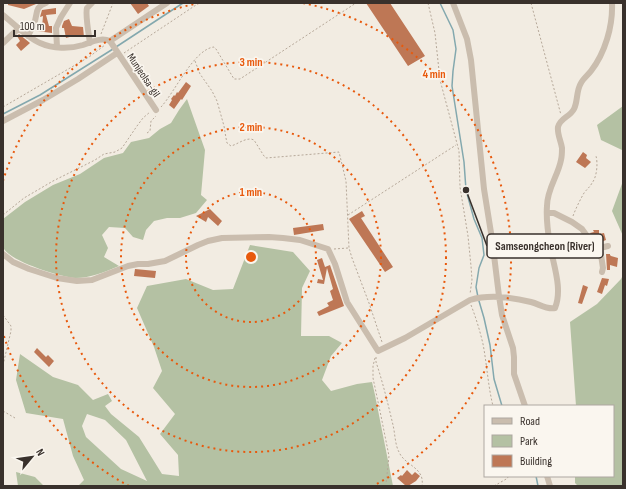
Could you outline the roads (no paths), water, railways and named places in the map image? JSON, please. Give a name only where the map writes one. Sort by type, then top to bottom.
[{"type":"street","points":[[28,36],[34,22],[37,9],[46,3]]},
{"type":"street","points":[[57,47],[56,28],[70,3]]},
{"type":"street","points":[[90,43],[87,12],[92,3]]},
{"type":"street","points":[[3,14],[18,28],[39,43],[57,47],[73,47],[106,39],[111,42],[167,3]]},
{"type":"street","points":[[453,3],[467,39],[484,189],[492,239],[496,296],[513,348],[514,374],[525,405]]},
{"type":"street","points":[[3,254],[13,262],[29,269],[57,278],[76,281],[92,280],[128,266],[165,262],[198,245],[222,238],[269,237],[300,240],[328,249],[335,264],[347,302],[379,352],[472,299],[496,296],[517,298],[551,309],[555,308],[557,302],[557,282],[550,244],[547,206],[548,196],[562,158],[562,148],[558,128],[561,121],[570,115],[575,108],[581,83],[591,71],[607,40],[612,3]]},
{"type":"street","points":[[3,43],[18,28]]},
{"type":"street","name":"Munjeolsa-gil","points":[[111,42],[157,110]]},
{"type":"street","points":[[3,121],[43,100],[117,53]]},
{"type":"street","points":[[547,213],[554,213],[582,229],[587,236],[590,245],[600,248],[608,246]]},
{"type":"street","points":[[600,248],[603,268],[602,272]]},
{"type":"waterway","points":[[116,47],[183,3]]},
{"type":"waterway","points":[[440,3],[453,30],[456,49],[452,86],[464,162],[466,190],[474,219],[482,238],[484,255],[479,268],[476,287],[478,297]]},
{"type":"waterway","points":[[3,114],[40,95],[113,49]]},
{"type":"waterway","points":[[479,301],[490,345],[494,379],[502,405]]},
{"type":"waterway","points":[[536,477],[538,486]]},
{"type":"place","name":"Samseongcheon (River)","points":[[466,190]]}]
